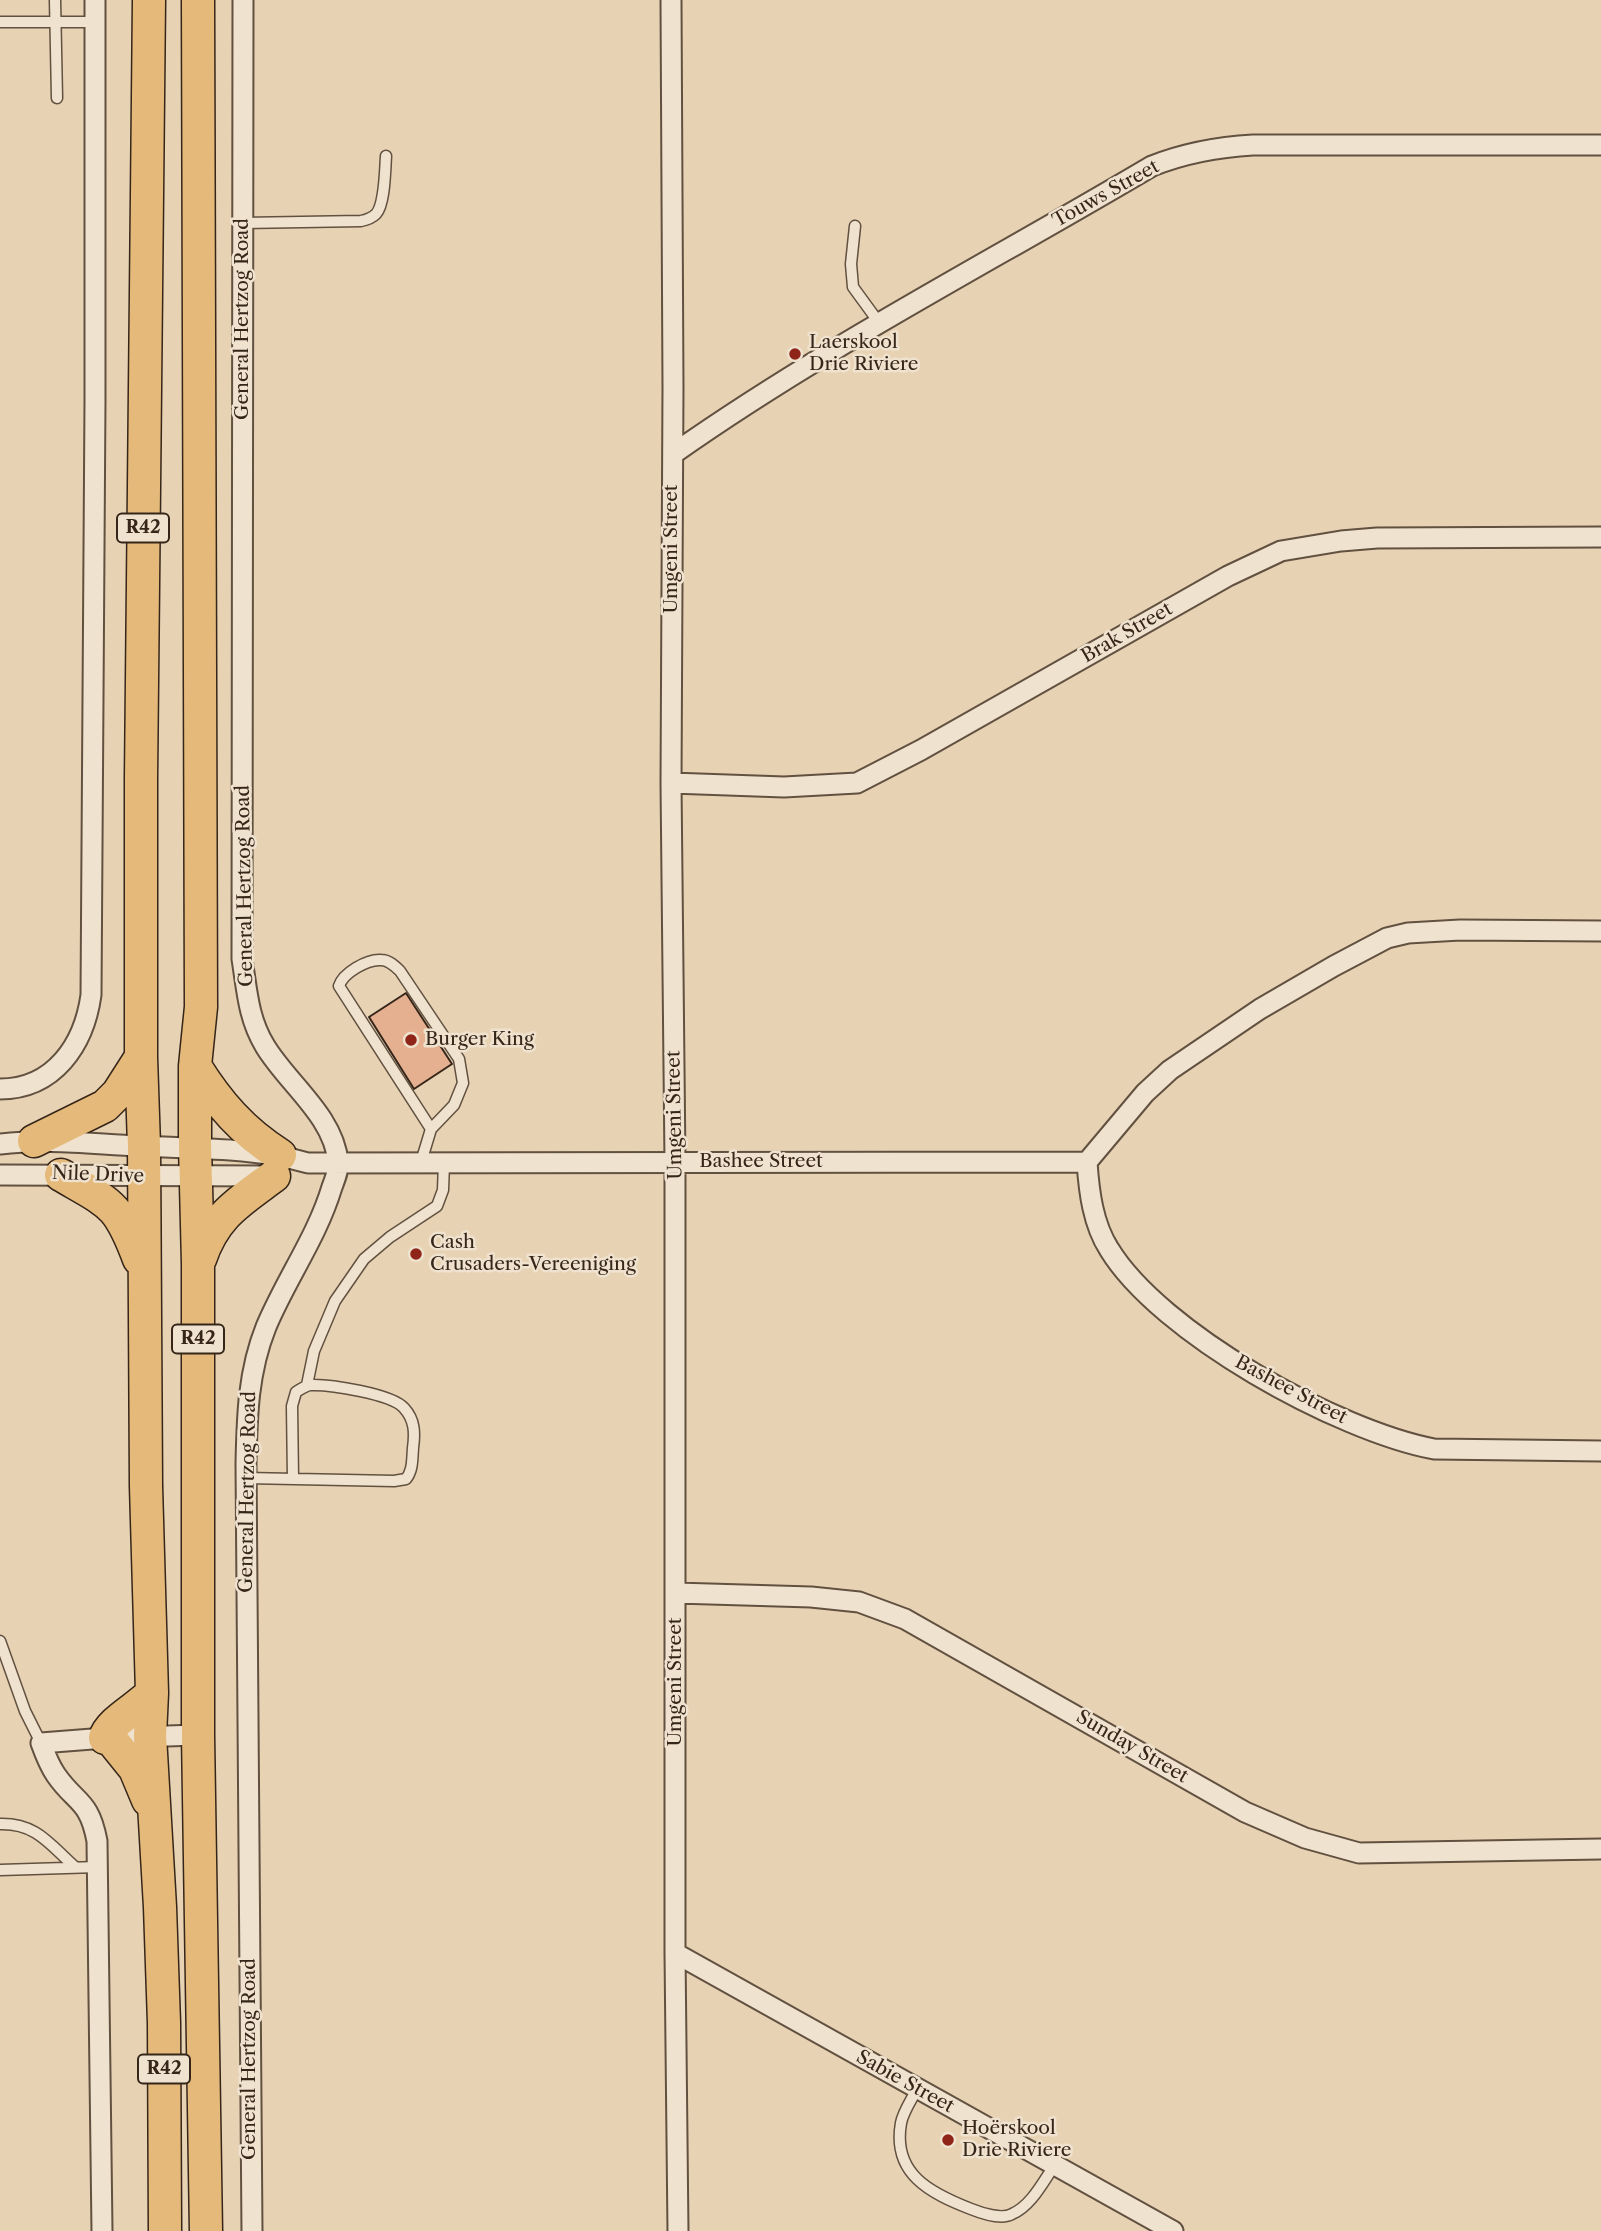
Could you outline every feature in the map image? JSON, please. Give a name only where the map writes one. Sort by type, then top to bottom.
[{"type":"main road","name":"R42","points":[[149,0],[141,778],[141,1057],[146,1486],[152,1693],[150,1736],[164,2023],[165,2231]]},
{"type":"main road","name":"R42","points":[[198,0],[201,1007],[195,1066],[195,1162],[198,1264],[198,1735],[206,2231]]},
{"type":"main road","points":[[34,1141],[105,1106],[118,1093],[141,1057]]},
{"type":"main road","points":[[195,1066],[229,1114],[254,1138],[288,1164],[246,1195],[222,1217],[210,1233],[198,1264]]},
{"type":"main road","points":[[61,1175],[95,1194],[119,1214],[130,1233],[145,1276]]},
{"type":"main road","points":[[152,1693],[111,1725],[108,1738],[132,1765],[154,1810]]},
{"type":"street","points":[[0,1089],[30,1086],[57,1068],[80,1032],[91,995],[95,0]]},
{"type":"street","name":"General Hertzog Road","points":[[243,0],[242,959],[249,1010],[260,1037],[281,1069],[322,1120],[333,1143],[338,1163],[321,1219],[272,1315],[254,1363],[248,1395],[246,1478],[252,2231]]},
{"type":"street","name":"Umgeni Street","points":[[671,0],[671,783],[676,1162],[675,1953],[678,2231]]},
{"type":"street","name":"Touws Street","points":[[673,454],[726,417],[880,324],[1152,166],[1196,152],[1252,145],[1601,145]]},
{"type":"street","name":"Brak Street","points":[[671,783],[784,787],[857,783],[921,750],[1228,576],[1281,551],[1307,545],[1377,538],[1601,537]]},
{"type":"street","points":[[1087,1162],[1145,1093],[1170,1070],[1260,1009],[1387,938],[1408,933],[1460,930],[1601,932]]},
{"type":"street","name":"Nile Drive","points":[[0,1144],[34,1141],[144,1161],[195,1162]]},
{"type":"street","name":"Nile Drive","points":[[0,1175],[61,1175],[144,1161],[195,1162]]},
{"type":"street","name":"Bashee Street","points":[[195,1162],[288,1164]]},
{"type":"street","name":"Bashee Street","points":[[195,1162],[1087,1162],[1089,1192],[1100,1232],[1120,1266],[1176,1320],[1230,1357],[1292,1393],[1340,1419],[1410,1444],[1434,1448],[1601,1451]]},
{"type":"street","name":"Sunday Street","points":[[676,1593],[811,1597],[859,1602],[905,1619],[1245,1812],[1305,1838],[1359,1853],[1601,1849]]},
{"type":"street","points":[[102,2231],[97,1841],[91,1816],[56,1775],[41,1743],[198,1735]]},
{"type":"street","name":"Sabie Street","points":[[675,1953],[1172,2231]]},
{"type":"lane","points":[[55,0],[57,98]]},
{"type":"lane","points":[[0,22],[95,22]]},
{"type":"lane","points":[[243,223],[361,221],[370,218],[377,213],[381,205],[386,156]]},
{"type":"lane","points":[[855,226],[851,264],[853,287],[880,324]]},
{"type":"lane","points":[[421,1162],[430,1129],[454,1105],[463,1083],[458,1059],[400,971],[391,963],[371,961],[346,975],[339,986],[430,1129]]},
{"type":"lane","points":[[307,1385],[314,1351],[335,1301],[364,1259],[390,1237],[437,1206],[443,1190],[444,1163]]},
{"type":"lane","points":[[246,1478],[293,1479],[394,1481],[406,1479],[411,1472],[415,1431],[411,1416],[401,1405],[380,1396],[307,1385],[296,1392],[292,1406],[293,1479]]},
{"type":"lane","points":[[0,1641],[25,1711],[41,1743]]},
{"type":"lane","points":[[0,1824],[18,1825],[39,1833],[75,1867]]},
{"type":"lane","points":[[0,1870],[98,1867]]},
{"type":"lane","points":[[917,2089],[901,2121],[902,2158],[921,2184],[946,2199],[981,2212],[1007,2216],[1014,2214],[1032,2197],[1054,2166]]},
{"type":"building","name":"Burger King","points":[[406,993],[452,1064],[414,1089],[369,1017]]},
{"type":"place","name":"Laerskool Drie Riviere","points":[[795,354]]},
{"type":"place","name":"Burger King","points":[[411,1040]]},
{"type":"place","name":"Cash Crusaders-Vereeniging","points":[[416,1254]]},
{"type":"place","name":"Hoërskool Drie Riviere","points":[[948,2140]]}]
